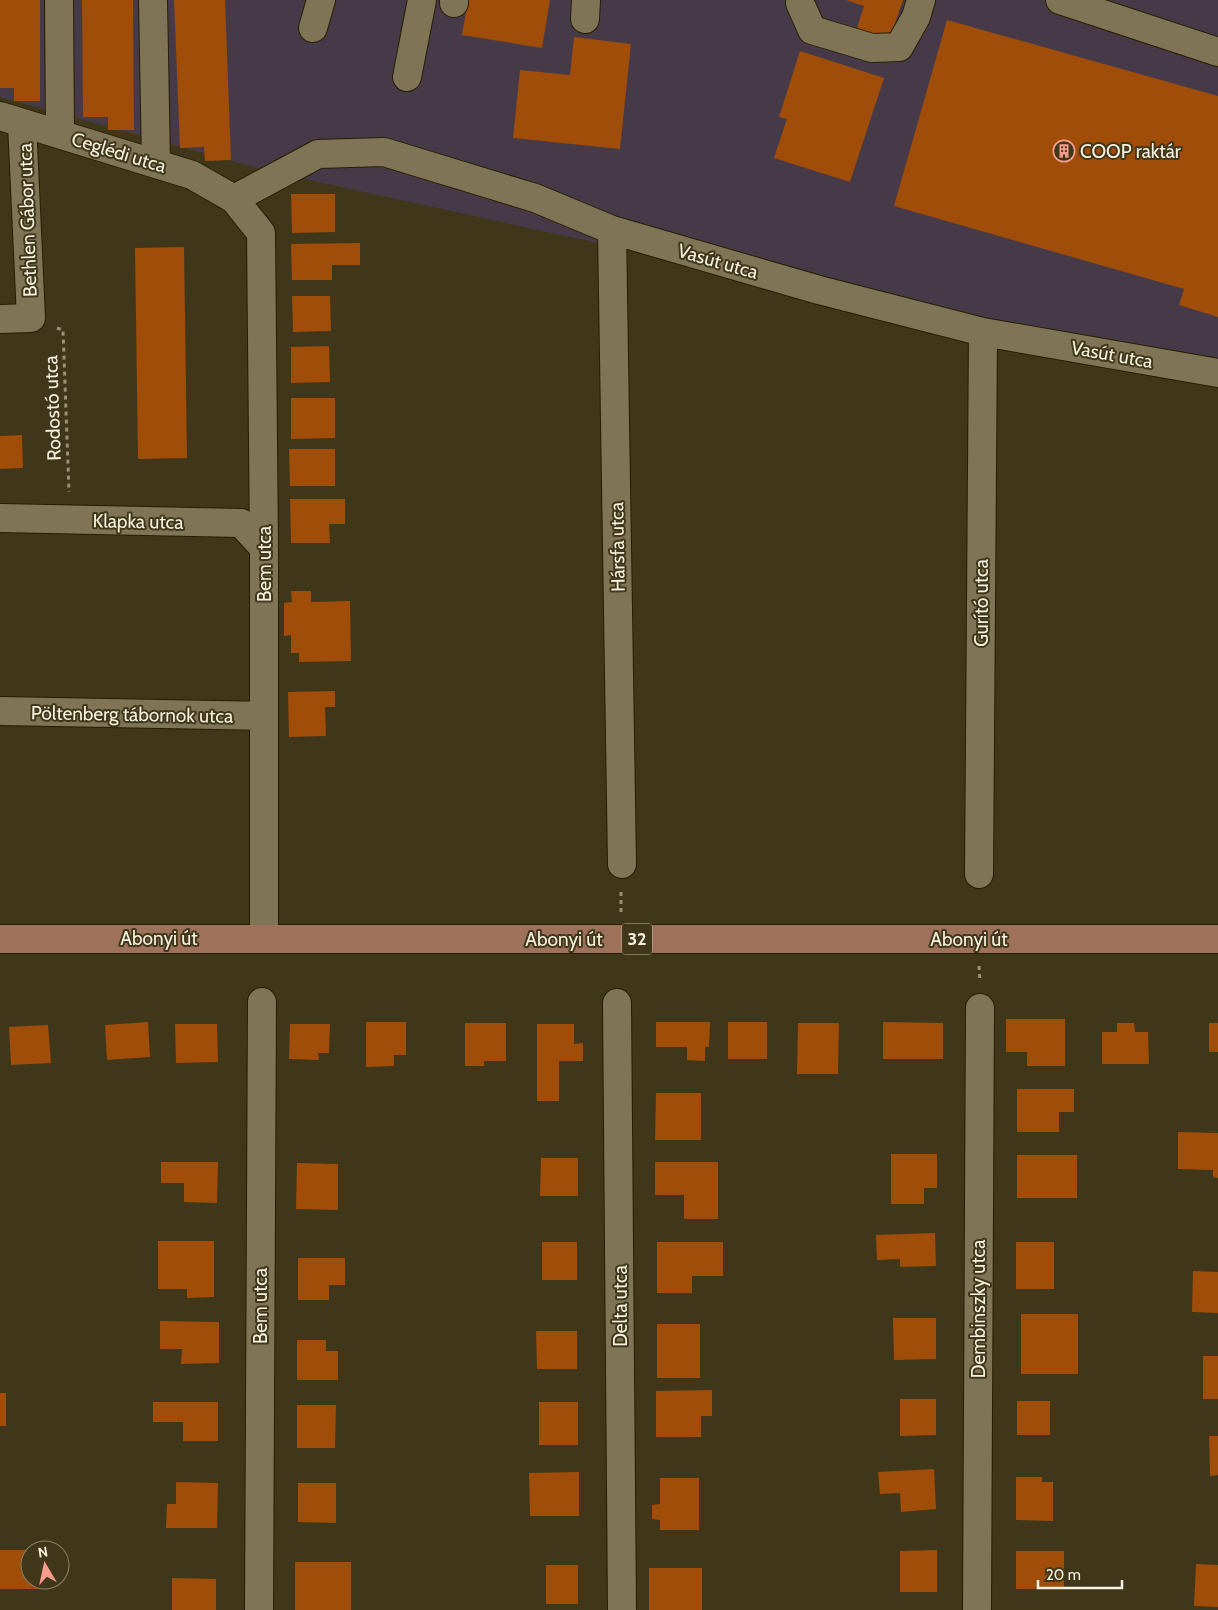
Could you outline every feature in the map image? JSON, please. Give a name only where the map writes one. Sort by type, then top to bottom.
[{"type":"main road","name":"Abonyi út","points":[[0,939],[1218,939]]},
{"type":"street","points":[[59,0],[60,134]]},
{"type":"street","points":[[153,0],[156,163]]},
{"type":"street","points":[[313,28],[321,0]]},
{"type":"street","points":[[407,77],[422,0]]},
{"type":"street","points":[[800,0],[812,30],[872,48],[899,47],[916,17],[921,0]]},
{"type":"street","points":[[1060,0],[1218,52]]},
{"type":"street","name":"Ceglédi utca","points":[[11,120],[192,174],[234,199]]},
{"type":"street","name":"Bethlen Gábor utca","points":[[11,120],[31,318]]},
{"type":"street","name":"Vasút utca","points":[[234,199],[318,154],[384,152],[535,198],[612,230],[819,290],[983,332],[1218,373]]},
{"type":"street","name":"Bem utca","points":[[234,199],[260,233],[264,548],[264,938]]},
{"type":"street","name":"Hársfa utca","points":[[612,230],[622,864]]},
{"type":"street","points":[[0,319],[31,318]]},
{"type":"street","name":"Gurító utca","points":[[979,874],[983,332]]},
{"type":"street","name":"Klapka utca","points":[[0,518],[241,523],[264,548]]},
{"type":"street","name":"Pöltenberg tábornok utca","points":[[0,711],[263,716]]},
{"type":"street","name":"Bem utca","points":[[258,1610],[262,1002]]},
{"type":"street","name":"Delta utca","points":[[617,1002],[622,1610]]},
{"type":"street","name":"Dembinszky utca","points":[[977,1610],[980,1008]]},
{"type":"path","name":"Rodostó utca","points":[[31,318],[63,330],[70,520]]},
{"type":"shaded area","points":[[0,0],[1218,0],[1218,378],[272,172],[0,97]]},
{"type":"building","points":[[0,0],[40,0],[40,101],[14,101],[14,88],[0,88]]},
{"type":"building","points":[[82,0],[133,0],[134,130],[108,130],[108,117],[83,117]]},
{"type":"building","points":[[174,0],[225,0],[231,160],[205,161],[204,147],[180,148]]},
{"type":"building","points":[[468,0],[550,0],[542,48],[462,35]]},
{"type":"building","points":[[846,0],[903,0],[889,41],[856,31],[864,6]]},
{"type":"building","name":"COOP raktár","points":[[947,20],[1218,96],[1218,317],[1179,305],[1184,289],[894,206]]},
{"type":"building","points":[[574,37],[631,44],[620,149],[513,138],[520,70],[570,75]]},
{"type":"building","points":[[800,51],[884,78],[850,182],[774,158],[787,119],[779,117]]},
{"type":"building","points":[[291,194],[335,194],[335,232],[292,233]]},
{"type":"building","points":[[360,243],[360,265],[332,265],[332,280],[292,280],[291,244]]},
{"type":"building","points":[[184,247],[187,458],[138,459],[135,248]]},
{"type":"building","points":[[292,296],[330,296],[331,331],[293,332]]},
{"type":"building","points":[[329,346],[330,382],[291,383],[291,347]]},
{"type":"building","points":[[291,398],[335,398],[335,438],[291,439]]},
{"type":"building","points":[[22,435],[23,468],[0,469],[0,436]]},
{"type":"building","points":[[289,449],[335,449],[335,486],[290,486]]},
{"type":"building","points":[[290,499],[345,499],[345,524],[329,524],[330,543],[291,543]]},
{"type":"building","points":[[291,591],[311,591],[311,602],[350,601],[351,661],[299,662],[299,653],[291,653],[291,635],[284,636],[284,603],[292,602]]},
{"type":"building","points":[[335,691],[335,707],[325,707],[326,736],[289,737],[288,692]]},
{"type":"building","points":[[1006,1019],[1065,1019],[1065,1066],[1027,1066],[1027,1052],[1006,1052]]},
{"type":"building","points":[[148,1022],[150,1057],[107,1060],[105,1025]]},
{"type":"building","points":[[366,1022],[406,1022],[406,1055],[394,1055],[394,1066],[366,1067]]},
{"type":"building","points":[[656,1022],[710,1022],[709,1047],[705,1047],[705,1061],[687,1060],[687,1047],[656,1047]]},
{"type":"building","points":[[728,1022],[767,1022],[767,1059],[728,1059]]},
{"type":"building","points":[[883,1022],[943,1023],[943,1059],[883,1059]]},
{"type":"building","points":[[465,1023],[506,1023],[506,1061],[484,1061],[484,1066],[465,1066]]},
{"type":"building","points":[[798,1023],[839,1023],[838,1074],[797,1074]]},
{"type":"building","points":[[1117,1023],[1134,1023],[1135,1032],[1148,1032],[1149,1064],[1102,1064],[1102,1032],[1117,1032]]},
{"type":"building","points":[[1209,1023],[1218,1023],[1218,1052],[1209,1052]]},
{"type":"building","points":[[175,1024],[217,1024],[218,1062],[176,1063]]},
{"type":"building","points":[[290,1024],[330,1024],[329,1053],[318,1053],[319,1060],[289,1059]]},
{"type":"building","points":[[537,1024],[574,1024],[574,1044],[583,1043],[583,1061],[559,1061],[559,1101],[537,1101]]},
{"type":"building","points":[[48,1025],[51,1063],[11,1065],[9,1027]]},
{"type":"building","points":[[1017,1089],[1074,1089],[1074,1112],[1059,1112],[1059,1132],[1017,1132]]},
{"type":"building","points":[[656,1093],[701,1093],[701,1140],[655,1140]]},
{"type":"building","points":[[1178,1132],[1218,1133],[1218,1178],[1213,1177],[1213,1170],[1178,1169]]},
{"type":"building","points":[[891,1154],[937,1154],[937,1188],[924,1188],[924,1204],[891,1204]]},
{"type":"building","points":[[1017,1155],[1077,1155],[1077,1198],[1017,1198]]},
{"type":"building","points":[[541,1158],[578,1158],[578,1196],[540,1196]]},
{"type":"building","points":[[161,1162],[218,1162],[217,1203],[184,1202],[184,1183],[161,1183]]},
{"type":"building","points":[[655,1162],[718,1162],[718,1219],[684,1219],[684,1195],[655,1195]]},
{"type":"building","points":[[297,1163],[338,1164],[338,1210],[296,1209]]},
{"type":"building","points":[[935,1233],[936,1266],[900,1267],[900,1259],[877,1260],[876,1235]]},
{"type":"building","points":[[158,1241],[214,1241],[214,1297],[187,1298],[187,1289],[158,1289]]},
{"type":"building","points":[[542,1242],[577,1242],[577,1280],[542,1280]]},
{"type":"building","points":[[657,1242],[723,1242],[723,1276],[692,1276],[692,1293],[657,1293]]},
{"type":"building","points":[[1016,1242],[1054,1242],[1054,1289],[1016,1289]]},
{"type":"building","points":[[298,1258],[345,1258],[345,1285],[329,1285],[329,1300],[298,1300]]},
{"type":"building","points":[[1193,1271],[1218,1272],[1218,1313],[1192,1312]]},
{"type":"building","points":[[1021,1314],[1078,1314],[1078,1374],[1021,1374]]},
{"type":"building","points":[[893,1318],[936,1318],[936,1359],[894,1360]]},
{"type":"building","points":[[160,1321],[219,1322],[219,1363],[181,1364],[182,1349],[160,1349]]},
{"type":"building","points":[[657,1324],[700,1324],[700,1378],[657,1378]]},
{"type":"building","points":[[536,1331],[577,1331],[577,1369],[537,1369]]},
{"type":"building","points":[[297,1340],[326,1340],[326,1351],[338,1351],[338,1380],[297,1380]]},
{"type":"building","points":[[1203,1356],[1218,1356],[1218,1399],[1203,1399]]},
{"type":"building","points":[[712,1390],[712,1416],[701,1416],[701,1437],[656,1437],[656,1391]]},
{"type":"building","points":[[0,1393],[6,1393],[6,1426],[0,1426]]},
{"type":"building","points":[[900,1399],[936,1399],[936,1435],[900,1436]]},
{"type":"building","points":[[1017,1401],[1050,1401],[1050,1435],[1017,1435]]},
{"type":"building","points":[[153,1402],[218,1402],[218,1441],[183,1441],[183,1422],[153,1422]]},
{"type":"building","points":[[539,1402],[578,1402],[578,1445],[539,1445]]},
{"type":"building","points":[[297,1405],[336,1405],[335,1448],[297,1448]]},
{"type":"building","points":[[1209,1436],[1218,1436],[1218,1475],[1210,1476]]},
{"type":"building","points":[[934,1469],[936,1509],[901,1512],[900,1493],[880,1494],[878,1472]]},
{"type":"building","points":[[579,1472],[579,1516],[530,1516],[529,1473]]},
{"type":"building","points":[[1016,1477],[1042,1477],[1042,1482],[1053,1482],[1053,1521],[1016,1520]]},
{"type":"building","points":[[660,1478],[699,1478],[699,1530],[660,1530],[660,1520],[652,1519],[652,1505],[660,1504]]},
{"type":"building","points":[[176,1482],[218,1483],[217,1528],[166,1528],[167,1504],[176,1504]]},
{"type":"building","points":[[298,1483],[336,1483],[336,1523],[298,1522]]},
{"type":"building","points":[[0,1550],[20,1550],[20,1589],[0,1589]]},
{"type":"building","points":[[937,1550],[937,1592],[900,1592],[900,1551]]},
{"type":"building","points":[[1016,1551],[1064,1551],[1064,1589],[1016,1589]]},
{"type":"building","points":[[295,1562],[351,1562],[351,1610],[295,1610]]},
{"type":"building","points":[[1196,1564],[1218,1565],[1218,1607],[1194,1606]]},
{"type":"building","points":[[546,1565],[578,1565],[578,1604],[546,1604]]},
{"type":"building","points":[[649,1568],[702,1568],[702,1610],[649,1610]]},
{"type":"building","points":[[172,1578],[216,1579],[216,1610],[172,1610]]},
{"type":"place","name":"COOP raktár","points":[[1064,151]]}]
